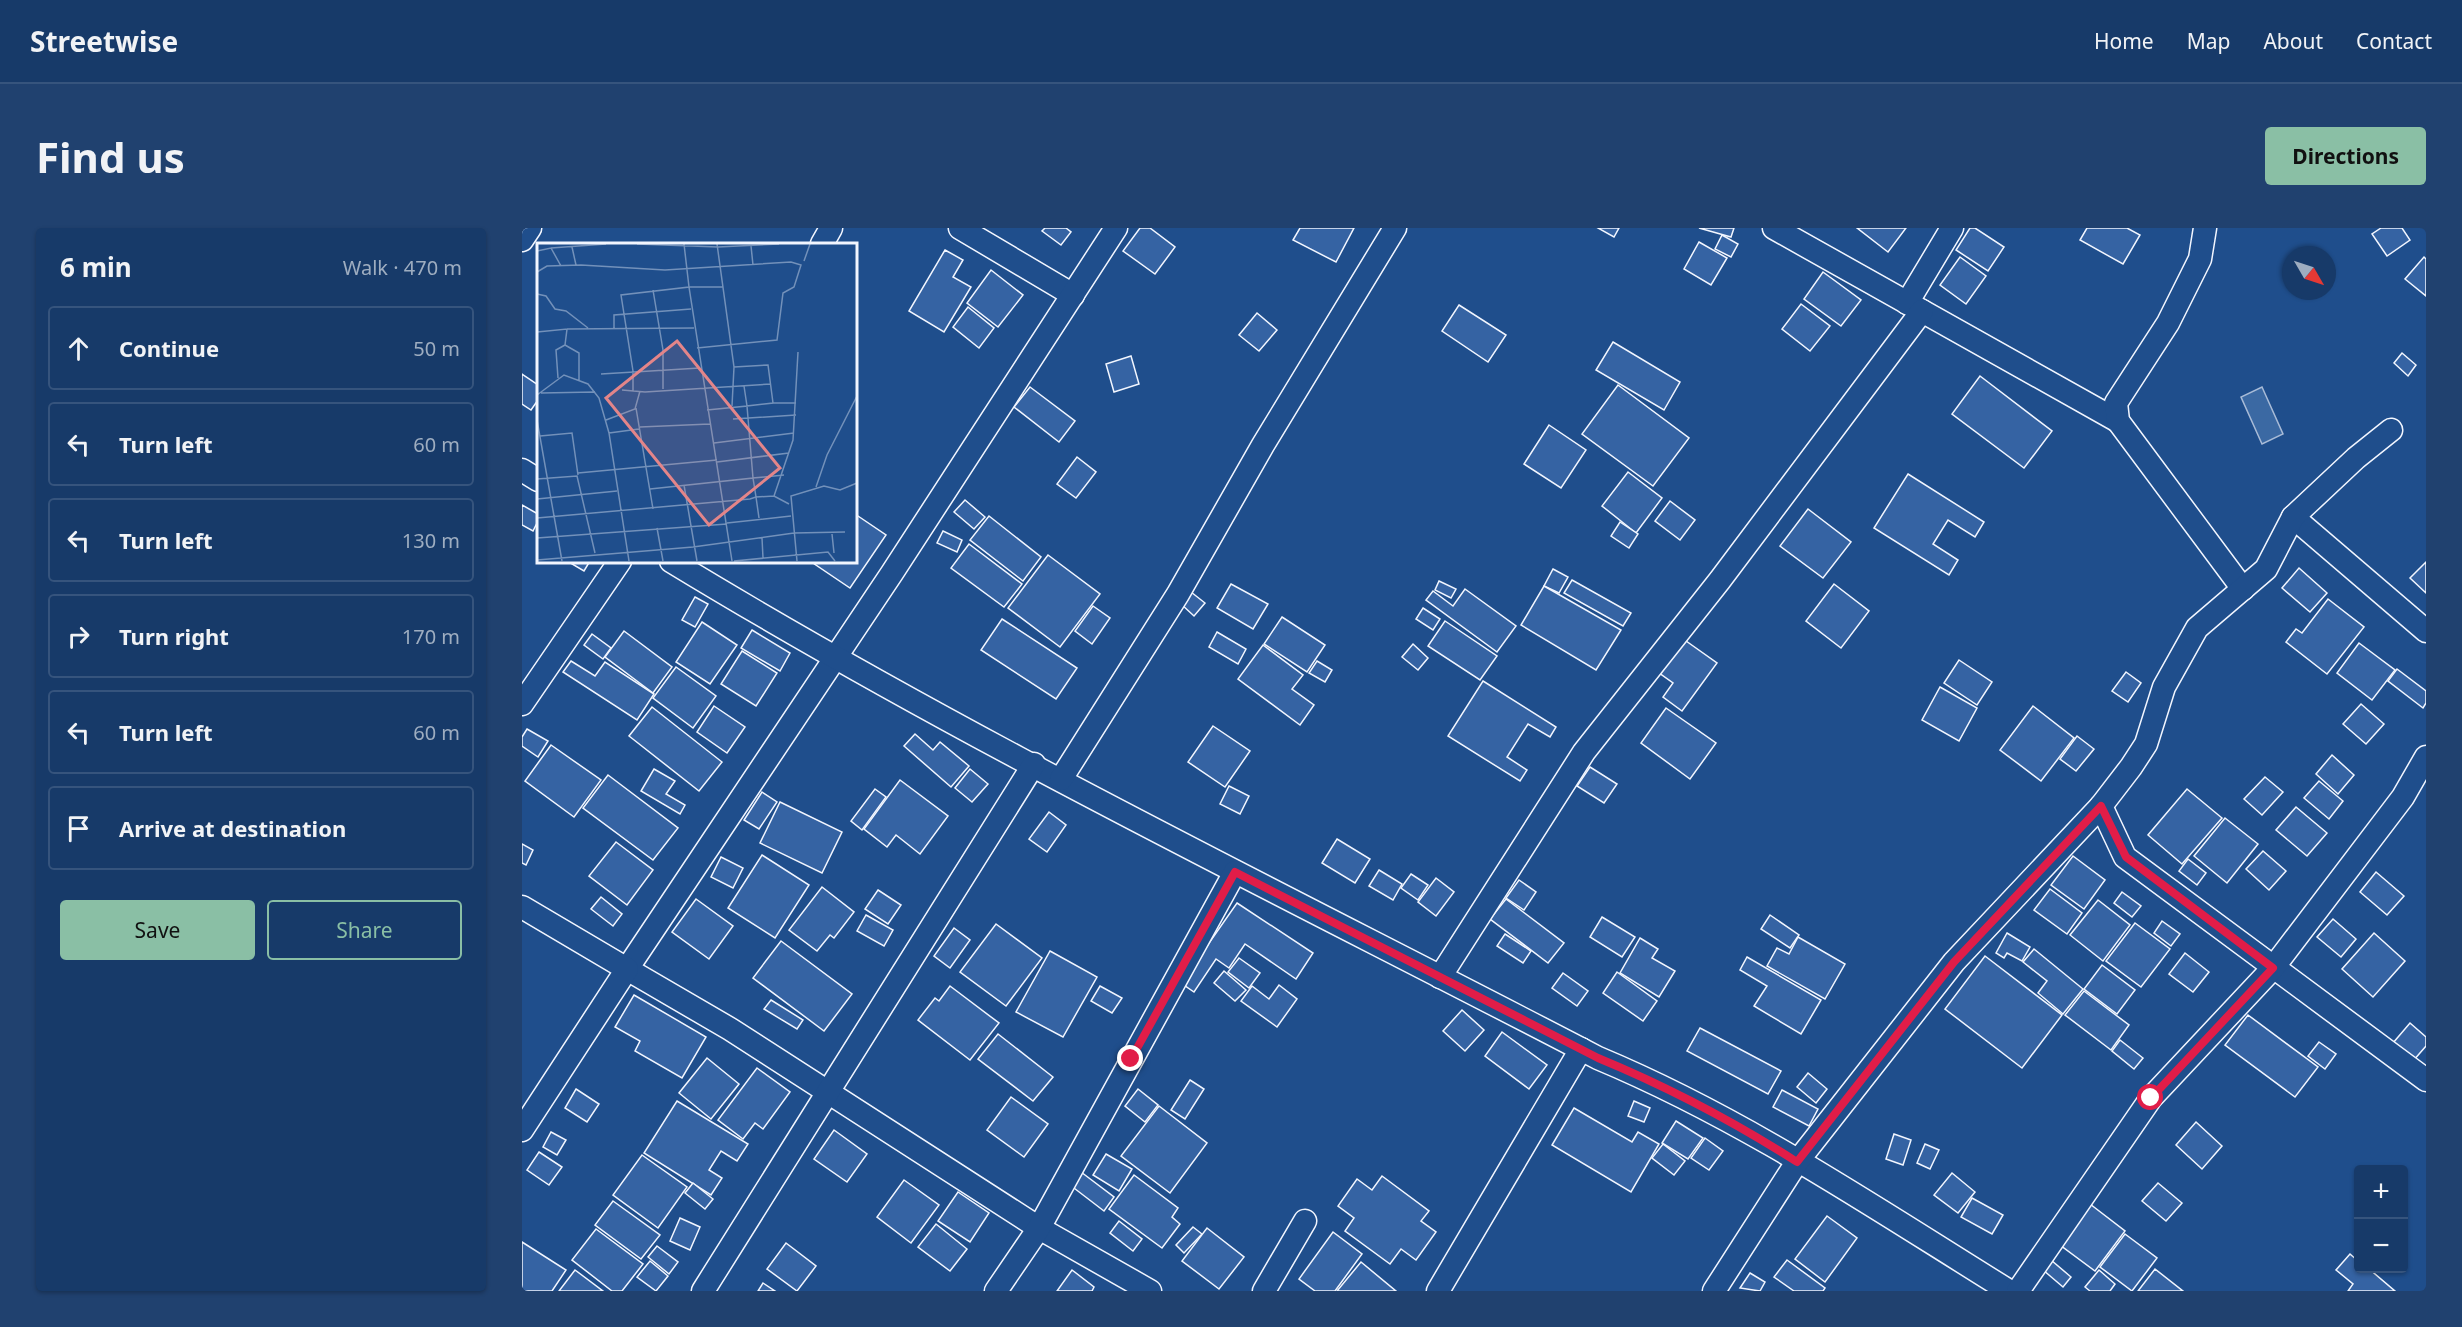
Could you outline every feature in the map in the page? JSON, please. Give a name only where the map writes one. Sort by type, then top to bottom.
[{"type":"street","points":[[522,240],[530,228]]},
{"type":"street","points":[[823,243],[831,228]]},
{"type":"street","points":[[960,228],[1073,295]]},
{"type":"street","points":[[522,1130],[1116,228]]},
{"type":"street","points":[[1061,779],[1178,594],[1263,446],[1395,228]]},
{"type":"street","points":[[1774,228],[2118,421],[2243,589]]},
{"type":"street","points":[[1440,977],[1584,752],[1720,580],[1914,307],[1952,228]]},
{"type":"street","points":[[2118,421],[2116,403],[2168,323],[2200,260],[2205,228]]},
{"type":"street","points":[[1714,1291],[1797,1162],[1954,962],[2101,806],[2146,744],[2164,687],[2198,628],[2266,569],[2293,517],[2356,458],[2391,430]]},
{"type":"street","points":[[522,470],[537,479]]},
{"type":"street","points":[[2293,517],[2426,631]]},
{"type":"street","points":[[522,704],[619,562]]},
{"type":"street","points":[[673,562],[835,657],[1235,872],[1581,1049],[1710,1110],[1823,1175],[2009,1291]]},
{"type":"street","points":[[2018,1291],[2151,1098],[2273,968],[2403,797],[2426,757]]},
{"type":"street","points":[[703,1291],[1034,764]]},
{"type":"street","points":[[2101,806],[2126,857],[2426,1080]]},
{"type":"street","points":[[996,1291],[1039,1228],[1235,872]]},
{"type":"street","points":[[522,907],[730,1029],[1039,1228],[1150,1291]]},
{"type":"street","points":[[1438,1291],[1581,1049]]},
{"type":"street","points":[[1264,1291],[1305,1221]]},
{"type":"water","points":[[2262,387],[2283,434],[2262,444],[2241,397]]},
{"type":"building","points":[[1045,228],[1066,228],[1071,232],[1061,245],[1042,231]]},
{"type":"building","points":[[1140,228],[1150,228],[1175,247],[1155,274],[1123,251]]},
{"type":"building","points":[[1300,228],[1354,228],[1336,262],[1293,240]]},
{"type":"building","points":[[1598,228],[1619,228],[1614,237]]},
{"type":"building","points":[[1699,228],[1734,228],[1731,237]]},
{"type":"building","points":[[1857,228],[1906,228],[1888,252]]},
{"type":"building","points":[[1970,228],[1975,228],[2004,247],[1988,271],[1956,250]]},
{"type":"building","points":[[2087,228],[2127,228],[2140,235],[2123,264],[2080,240]]},
{"type":"building","points":[[2381,228],[2402,228],[2410,240],[2387,256],[2372,234]]},
{"type":"building","points":[[1722,235],[1738,244],[1731,257],[1715,249]]},
{"type":"building","points":[[1699,242],[1727,258],[1711,285],[1684,269]]},
{"type":"building","points":[[945,250],[963,260],[953,277],[971,287],[944,332],[909,311]]},
{"type":"building","points":[[1960,257],[1986,276],[1966,304],[1940,285]]},
{"type":"building","points":[[2424,257],[2426,259],[2426,296],[2405,279]]},
{"type":"building","points":[[991,270],[1023,295],[998,327],[967,303]]},
{"type":"building","points":[[1823,272],[1861,300],[1841,326],[1804,299]]},
{"type":"building","points":[[1801,304],[1830,326],[1810,351],[1782,329]]},
{"type":"building","points":[[1459,305],[1506,335],[1488,362],[1442,331]]},
{"type":"building","points":[[968,307],[994,328],[979,348],[953,327]]},
{"type":"building","points":[[1257,313],[1277,330],[1259,351],[1239,335]]},
{"type":"building","points":[[1613,342],[1680,382],[1664,410],[1596,370]]},
{"type":"building","points":[[2402,353],[2416,365],[2408,376],[2394,363]]},
{"type":"building","points":[[1131,356],[1139,384],[1114,392],[1106,364]]},
{"type":"building","points":[[522,374],[537,384],[537,401],[531,410],[522,404]]},
{"type":"building","points":[[1980,376],[2052,431],[2024,468],[1952,414]]},
{"type":"building","points":[[1618,385],[1689,438],[1653,486],[1582,434]]},
{"type":"building","points":[[1030,387],[1075,421],[1059,442],[1014,407]]},
{"type":"building","points":[[1549,425],[1586,450],[1561,488],[1524,464]]},
{"type":"building","points":[[1077,457],[1096,472],[1076,498],[1057,484]]},
{"type":"building","points":[[1628,472],[1662,498],[1636,533],[1602,506]]},
{"type":"building","points":[[1908,474],[1984,522],[1975,537],[1948,520],[1933,544],[1958,560],[1949,575],[1874,528]]},
{"type":"building","points":[[965,500],[985,517],[974,529],[954,512]]},
{"type":"building","points":[[1670,501],[1695,520],[1680,540],[1655,521]]},
{"type":"building","points":[[522,505],[537,513],[537,523],[533,531],[522,525]]},
{"type":"building","points":[[1808,509],[1851,542],[1823,578],[1780,546]]},
{"type":"building","points":[[856,515],[886,535],[850,588],[811,562],[856,562]]},
{"type":"building","points":[[989,516],[1041,557],[1023,581],[970,540]]},
{"type":"building","points":[[1620,522],[1638,534],[1629,548],[1611,536]]},
{"type":"building","points":[[943,531],[962,540],[957,552],[937,543]]},
{"type":"building","points":[[969,544],[1022,584],[1004,607],[951,568]]},
{"type":"building","points":[[1048,555],[1100,594],[1060,647],[1008,608]]},
{"type":"building","points":[[569,562],[589,562],[584,571]]},
{"type":"building","points":[[2426,562],[2426,593],[2410,578]]},
{"type":"building","points":[[2299,568],[2327,593],[2310,612],[2282,588]]},
{"type":"building","points":[[1553,569],[1568,577],[1559,593],[1544,586]]},
{"type":"building","points":[[1572,580],[1631,613],[1623,626],[1564,593]]},
{"type":"building","points":[[1439,581],[1456,589],[1451,598],[1435,590]]},
{"type":"building","points":[[1231,584],[1268,604],[1253,629],[1217,608]]},
{"type":"building","points":[[1834,584],[1869,611],[1841,648],[1806,621]]},
{"type":"building","points":[[1544,586],[1621,630],[1596,670],[1521,625]]},
{"type":"building","points":[[1465,589],[1516,626],[1497,652],[1426,600],[1433,591],[1453,606]]},
{"type":"building","points":[[1191,592],[1205,603],[1194,616],[1181,604]]},
{"type":"building","points":[[695,597],[708,604],[695,627],[682,620]]},
{"type":"building","points":[[2328,599],[2364,627],[2327,674],[2286,642],[2296,629],[2302,633]]},
{"type":"building","points":[[1093,606],[1110,618],[1092,644],[1075,631]]},
{"type":"building","points":[[1423,608],[1440,619],[1433,630],[1416,619]]},
{"type":"building","points":[[1282,617],[1325,645],[1307,672],[1264,644]]},
{"type":"building","points":[[1002,619],[1077,668],[1056,699],[981,650]]},
{"type":"building","points":[[1445,621],[1497,656],[1480,680],[1428,646]]},
{"type":"building","points":[[702,622],[737,645],[710,684],[676,662]]},
{"type":"building","points":[[752,630],[790,653],[780,671],[741,648]]},
{"type":"building","points":[[624,631],[672,667],[653,693],[605,657]]},
{"type":"building","points":[[1217,632],[1246,649],[1238,664],[1209,647]]},
{"type":"building","points":[[592,634],[611,648],[603,659],[584,645]]},
{"type":"building","points":[[1679,636],[1717,663],[1682,711],[1663,697],[1673,683],[1655,670]]},
{"type":"building","points":[[2359,643],[2395,670],[2372,700],[2337,673]]},
{"type":"building","points":[[1413,644],[1428,658],[1418,670],[1402,657]]},
{"type":"building","points":[[1263,645],[1303,675],[1292,689],[1314,705],[1300,725],[1238,679]]},
{"type":"building","points":[[742,651],[777,673],[756,706],[721,684]]},
{"type":"building","points":[[1959,660],[1992,682],[1977,705],[1944,683]]},
{"type":"building","points":[[571,661],[595,676],[605,662],[654,694],[637,720],[563,672]]},
{"type":"building","points":[[1317,661],[1332,670],[1325,682],[1309,673]]},
{"type":"building","points":[[676,667],[716,696],[693,728],[653,698]]},
{"type":"building","points":[[2397,669],[2426,691],[2426,703],[2423,708],[2388,681]]},
{"type":"building","points":[[2126,672],[2141,683],[2128,702],[2112,691]]},
{"type":"building","points":[[1483,681],[1556,727],[1550,737],[1528,724],[1507,757],[1527,770],[1520,781],[1448,736]]},
{"type":"building","points":[[1940,687],[1977,708],[1959,741],[1922,720]]},
{"type":"building","points":[[2361,704],[2384,724],[2366,744],[2343,724]]},
{"type":"building","points":[[714,706],[745,727],[727,753],[697,732]]},
{"type":"building","points":[[2033,706],[2074,738],[2041,781],[2000,750]]},
{"type":"building","points":[[652,707],[722,762],[699,791],[629,736]]},
{"type":"building","points":[[1666,708],[1716,743],[1690,779],[1641,743]]},
{"type":"building","points":[[1213,726],[1250,751],[1225,787],[1188,762]]},
{"type":"building","points":[[527,729],[548,741],[538,757],[522,746],[522,737]]},
{"type":"building","points":[[915,734],[933,750],[940,742],[969,766],[951,787],[904,746]]},
{"type":"building","points":[[2077,736],[2094,749],[2076,771],[2060,759]]},
{"type":"building","points":[[551,745],[601,780],[574,817],[525,781]]},
{"type":"building","points":[[2332,755],[2354,775],[2338,794],[2316,774]]},
{"type":"building","points":[[1590,767],[1617,784],[1604,803],[1577,786]]},
{"type":"building","points":[[654,769],[675,781],[666,794],[685,805],[680,814],[641,791]]},
{"type":"building","points":[[970,769],[988,784],[972,802],[955,788]]},
{"type":"building","points":[[608,775],[678,828],[653,860],[583,808]]},
{"type":"building","points":[[2265,777],[2283,792],[2262,815],[2244,799]]},
{"type":"building","points":[[900,780],[948,816],[920,854],[896,835],[887,847],[864,829]]},
{"type":"building","points":[[2319,781],[2343,801],[2329,819],[2304,798]]},
{"type":"building","points":[[1229,786],[1249,796],[1240,814],[1220,804]]},
{"type":"building","points":[[875,789],[886,797],[862,830],[851,821]]},
{"type":"building","points":[[2187,789],[2222,818],[2182,864],[2148,835]]},
{"type":"building","points":[[762,792],[777,802],[759,829],[744,820]]},
{"type":"building","points":[[780,802],[842,832],[822,873],[760,843]]},
{"type":"building","points":[[2296,807],[2327,833],[2307,856],[2276,830]]},
{"type":"building","points":[[1049,812],[1066,825],[1047,852],[1029,839]]},
{"type":"building","points":[[2225,818],[2258,844],[2227,883],[2194,856]]},
{"type":"building","points":[[1337,839],[1370,859],[1355,883],[1322,863]]},
{"type":"building","points":[[616,842],[653,870],[627,905],[589,876]]},
{"type":"building","points":[[522,844],[533,850],[526,865],[522,863]]},
{"type":"building","points":[[2263,851],[2286,871],[2269,890],[2246,869]]},
{"type":"building","points":[[762,855],[809,885],[775,938],[728,908]]},
{"type":"building","points":[[2073,856],[2105,880],[2084,909],[2051,885]]},
{"type":"building","points":[[721,857],[743,868],[733,888],[711,877]]},
{"type":"building","points":[[2188,859],[2206,873],[2197,885],[2179,871]]},
{"type":"building","points":[[1379,870],[1402,884],[1393,900],[1369,886]]},
{"type":"building","points":[[2376,872],[2404,896],[2387,915],[2360,892]]},
{"type":"building","points":[[1411,874],[1428,885],[1418,900],[1401,888]]},
{"type":"building","points":[[1436,878],[1454,892],[1436,916],[1418,902]]},
{"type":"building","points":[[1519,880],[1536,892],[1524,910],[1506,898]]},
{"type":"building","points":[[822,887],[854,912],[834,938],[830,935],[817,951],[789,930]]},
{"type":"building","points":[[2050,889],[2082,913],[2067,934],[2034,910]]},
{"type":"building","points":[[878,890],[901,905],[888,924],[865,909]]},
{"type":"building","points":[[2122,892],[2141,906],[2132,917],[2114,903]]},
{"type":"building","points":[[601,897],[622,914],[613,926],[591,909]]},
{"type":"building","points":[[696,899],[733,926],[709,959],[672,932]]},
{"type":"building","points":[[1506,899],[1564,943],[1548,963],[1490,919]]},
{"type":"building","points":[[2098,900],[2130,925],[2103,961],[2070,935]]},
{"type":"building","points":[[1237,903],[1313,953],[1296,979],[1245,944],[1229,968],[1216,959],[1194,992],[1181,983]]},
{"type":"building","points":[[866,915],[893,930],[884,946],[857,931]]},
{"type":"building","points":[[1770,915],[1799,935],[1790,948],[1761,929]]},
{"type":"building","points":[[1602,917],[1635,937],[1622,957],[1590,937]]},
{"type":"building","points":[[2333,919],[2356,939],[2341,957],[2317,937]]},
{"type":"building","points":[[2162,921],[2180,934],[2171,946],[2154,933]]},
{"type":"building","points":[[2135,923],[2170,949],[2141,987],[2106,961]]},
{"type":"building","points":[[996,924],[1042,958],[1006,1006],[960,972]]},
{"type":"building","points":[[954,928],[970,940],[950,968],[934,956]]},
{"type":"building","points":[[2007,933],[2030,947],[2022,961],[2007,953],[2004,958],[1996,953]]},
{"type":"building","points":[[2374,933],[2405,961],[2373,997],[2342,969]]},
{"type":"building","points":[[1505,934],[1531,951],[1523,963],[1497,946]]},
{"type":"building","points":[[1798,937],[1845,964],[1825,999],[1767,966],[1777,948],[1789,954]]},
{"type":"building","points":[[1640,938],[1658,949],[1652,958],[1675,971],[1659,997],[1620,973]]},
{"type":"building","points":[[781,941],[852,994],[824,1031],[753,978]]},
{"type":"building","points":[[2034,949],[2083,989],[2063,1014],[2038,993],[2047,981],[2023,962]]},
{"type":"building","points":[[1050,951],[1097,977],[1063,1037],[1016,1012]]},
{"type":"building","points":[[2185,953],[2209,972],[2193,992],[2169,974]]},
{"type":"building","points":[[1985,956],[2062,1015],[2022,1068],[1945,1009]]},
{"type":"building","points":[[1747,957],[1821,1000],[1801,1034],[1754,1006],[1767,986],[1740,970]]},
{"type":"building","points":[[1239,958],[1260,973],[1249,988],[1228,972]]},
{"type":"building","points":[[2102,965],[2135,990],[2117,1014],[2084,989]]},
{"type":"building","points":[[1224,971],[1246,990],[1235,1001],[1214,983]]},
{"type":"building","points":[[1617,972],[1657,1001],[1643,1021],[1603,993]]},
{"type":"building","points":[[1563,973],[1588,991],[1577,1006],[1552,988]]},
{"type":"building","points":[[1279,985],[1297,999],[1277,1027],[1241,1001],[1252,986],[1269,999]]},
{"type":"building","points":[[950,986],[999,1023],[970,1060],[918,1020],[935,998],[939,1001]]},
{"type":"building","points":[[1100,986],[1122,998],[1112,1013],[1091,1001]]},
{"type":"building","points":[[2084,991],[2129,1025],[2111,1050],[2065,1015]]},
{"type":"building","points":[[634,995],[706,1037],[682,1078],[635,1051],[640,1041],[615,1027]]},
{"type":"building","points":[[771,1000],[803,1020],[797,1029],[764,1009]]},
{"type":"building","points":[[1462,1010],[1484,1030],[1465,1051],[1443,1031]]},
{"type":"building","points":[[2248,1015],[2318,1067],[2295,1097],[2225,1045]]},
{"type":"building","points":[[2410,1023],[2426,1037],[2426,1046],[2413,1061],[2393,1043]]},
{"type":"building","points":[[1700,1028],[1781,1071],[1768,1094],[1687,1051]]},
{"type":"building","points":[[1502,1032],[1547,1065],[1529,1089],[1485,1056]]},
{"type":"building","points":[[998,1034],[1053,1077],[1033,1101],[978,1059]]},
{"type":"building","points":[[2120,1040],[2143,1058],[2134,1069],[2112,1051]]},
{"type":"building","points":[[2319,1042],[2336,1054],[2325,1069],[2308,1056]]},
{"type":"building","points":[[707,1058],[739,1084],[711,1119],[679,1093]]},
{"type":"building","points":[[757,1068],[790,1092],[763,1129],[755,1123],[743,1139],[718,1120]]},
{"type":"building","points":[[1808,1073],[1827,1089],[1816,1103],[1797,1087]]},
{"type":"building","points":[[1190,1080],[1204,1089],[1185,1119],[1171,1110]]},
{"type":"building","points":[[576,1089],[599,1104],[587,1122],[565,1108]]},
{"type":"building","points":[[1138,1089],[1158,1105],[1145,1122],[1125,1106]]},
{"type":"building","points":[[1782,1090],[1818,1109],[1809,1126],[1773,1107]]},
{"type":"building","points":[[1011,1097],[1048,1124],[1024,1157],[987,1130]]},
{"type":"building","points":[[677,1101],[748,1144],[737,1161],[721,1151],[709,1170],[722,1178],[711,1195],[644,1153]]},
{"type":"building","points":[[1634,1101],[1650,1108],[1644,1122],[1628,1116]]},
{"type":"building","points":[[1159,1106],[1207,1143],[1170,1193],[1121,1156]]},
{"type":"building","points":[[1574,1108],[1632,1142],[1638,1132],[1659,1144],[1631,1192],[1552,1145]]},
{"type":"building","points":[[1676,1121],[1703,1138],[1688,1159],[1662,1143]]},
{"type":"building","points":[[2196,1122],[2222,1146],[2202,1169],[2176,1145]]},
{"type":"building","points":[[834,1130],[867,1154],[847,1182],[814,1159]]},
{"type":"building","points":[[551,1132],[566,1140],[557,1155],[543,1147]]},
{"type":"building","points":[[1894,1134],[1911,1140],[1903,1165],[1886,1159]]},
{"type":"building","points":[[1705,1138],[1723,1151],[1709,1170],[1691,1158]]},
{"type":"building","points":[[1663,1144],[1685,1161],[1674,1175],[1652,1158]]},
{"type":"building","points":[[1925,1144],[1939,1150],[1930,1169],[1917,1163]]},
{"type":"building","points":[[539,1152],[562,1167],[549,1185],[527,1170]]},
{"type":"building","points":[[1106,1154],[1132,1169],[1119,1191],[1093,1175]]},
{"type":"building","points":[[642,1155],[687,1187],[658,1228],[613,1195]]},
{"type":"building","points":[[1081,1172],[1114,1197],[1104,1211],[1070,1185]]},
{"type":"building","points":[[1952,1173],[1975,1192],[1958,1213],[1934,1195]]},
{"type":"building","points":[[1134,1175],[1178,1208],[1172,1217],[1180,1224],[1162,1248],[1109,1209]]},
{"type":"building","points":[[1382,1176],[1429,1211],[1421,1221],[1436,1232],[1416,1260],[1401,1249],[1390,1264],[1345,1231],[1354,1218],[1338,1206],[1357,1179],[1372,1190]]},
{"type":"building","points":[[904,1180],[939,1205],[911,1243],[877,1217]]},
{"type":"building","points":[[693,1183],[713,1199],[705,1209],[685,1193]]},
{"type":"building","points":[[2158,1183],[2182,1203],[2166,1221],[2142,1201]]},
{"type":"building","points":[[958,1192],[989,1213],[970,1242],[938,1221]]},
{"type":"building","points":[[1972,1198],[2003,1215],[1992,1234],[1961,1217]]},
{"type":"building","points":[[613,1201],[660,1235],[641,1259],[595,1225]]},
{"type":"building","points":[[2090,1204],[2125,1231],[2095,1271],[2060,1245]]},
{"type":"building","points":[[1827,1216],[1857,1238],[1825,1282],[1795,1259]]},
{"type":"building","points":[[680,1218],[700,1227],[690,1250],[670,1241]]},
{"type":"building","points":[[1119,1221],[1142,1239],[1133,1251],[1110,1233]]},
{"type":"building","points":[[936,1224],[967,1249],[950,1271],[918,1247]]},
{"type":"building","points":[[1193,1227],[1202,1234],[1184,1253],[1176,1245]]},
{"type":"building","points":[[1207,1228],[1244,1257],[1219,1289],[1182,1261]]},
{"type":"building","points":[[596,1229],[643,1264],[622,1291],[612,1291],[572,1260]]},
{"type":"building","points":[[1333,1232],[1362,1254],[1335,1291],[1315,1291],[1299,1279]]},
{"type":"building","points":[[2125,1234],[2157,1258],[2132,1291],[2100,1267]]},
{"type":"building","points":[[522,1242],[566,1270],[552,1291],[522,1291]]},
{"type":"building","points":[[786,1243],[816,1266],[797,1291],[767,1269]]},
{"type":"building","points":[[657,1246],[678,1262],[669,1274],[648,1257]]},
{"type":"building","points":[[2350,1254],[2354,1258],[2354,1273],[2374,1273],[2395,1291],[2348,1291],[2353,1284],[2336,1270]]},
{"type":"building","points":[[1787,1260],[1825,1288],[1823,1291],[1794,1291],[1774,1277]]},
{"type":"building","points":[[2051,1260],[2071,1277],[2063,1287],[2043,1270]]},
{"type":"building","points":[[650,1261],[668,1276],[656,1291],[637,1277]]},
{"type":"building","points":[[1361,1262],[1396,1291],[1337,1291]]},
{"type":"building","points":[[2155,1269],[2183,1291],[2138,1291]]},
{"type":"building","points":[[575,1270],[603,1291],[559,1291]]},
{"type":"building","points":[[1072,1270],[1094,1287],[1092,1291],[1057,1291]]},
{"type":"building","points":[[2099,1270],[2115,1284],[2110,1291],[2090,1291],[2085,1287]]},
{"type":"building","points":[[1750,1273],[1765,1282],[1760,1291],[1740,1288]]},
{"type":"building","points":[[763,1283],[775,1291],[758,1291]]},
{"type":"route","points":[[1131,1059],[1235,872],[1598,1058],[1659,1084],[1741,1126],[1797,1162],[1954,962],[2101,806],[2126,857],[2273,968],[2151,1098]]}]
